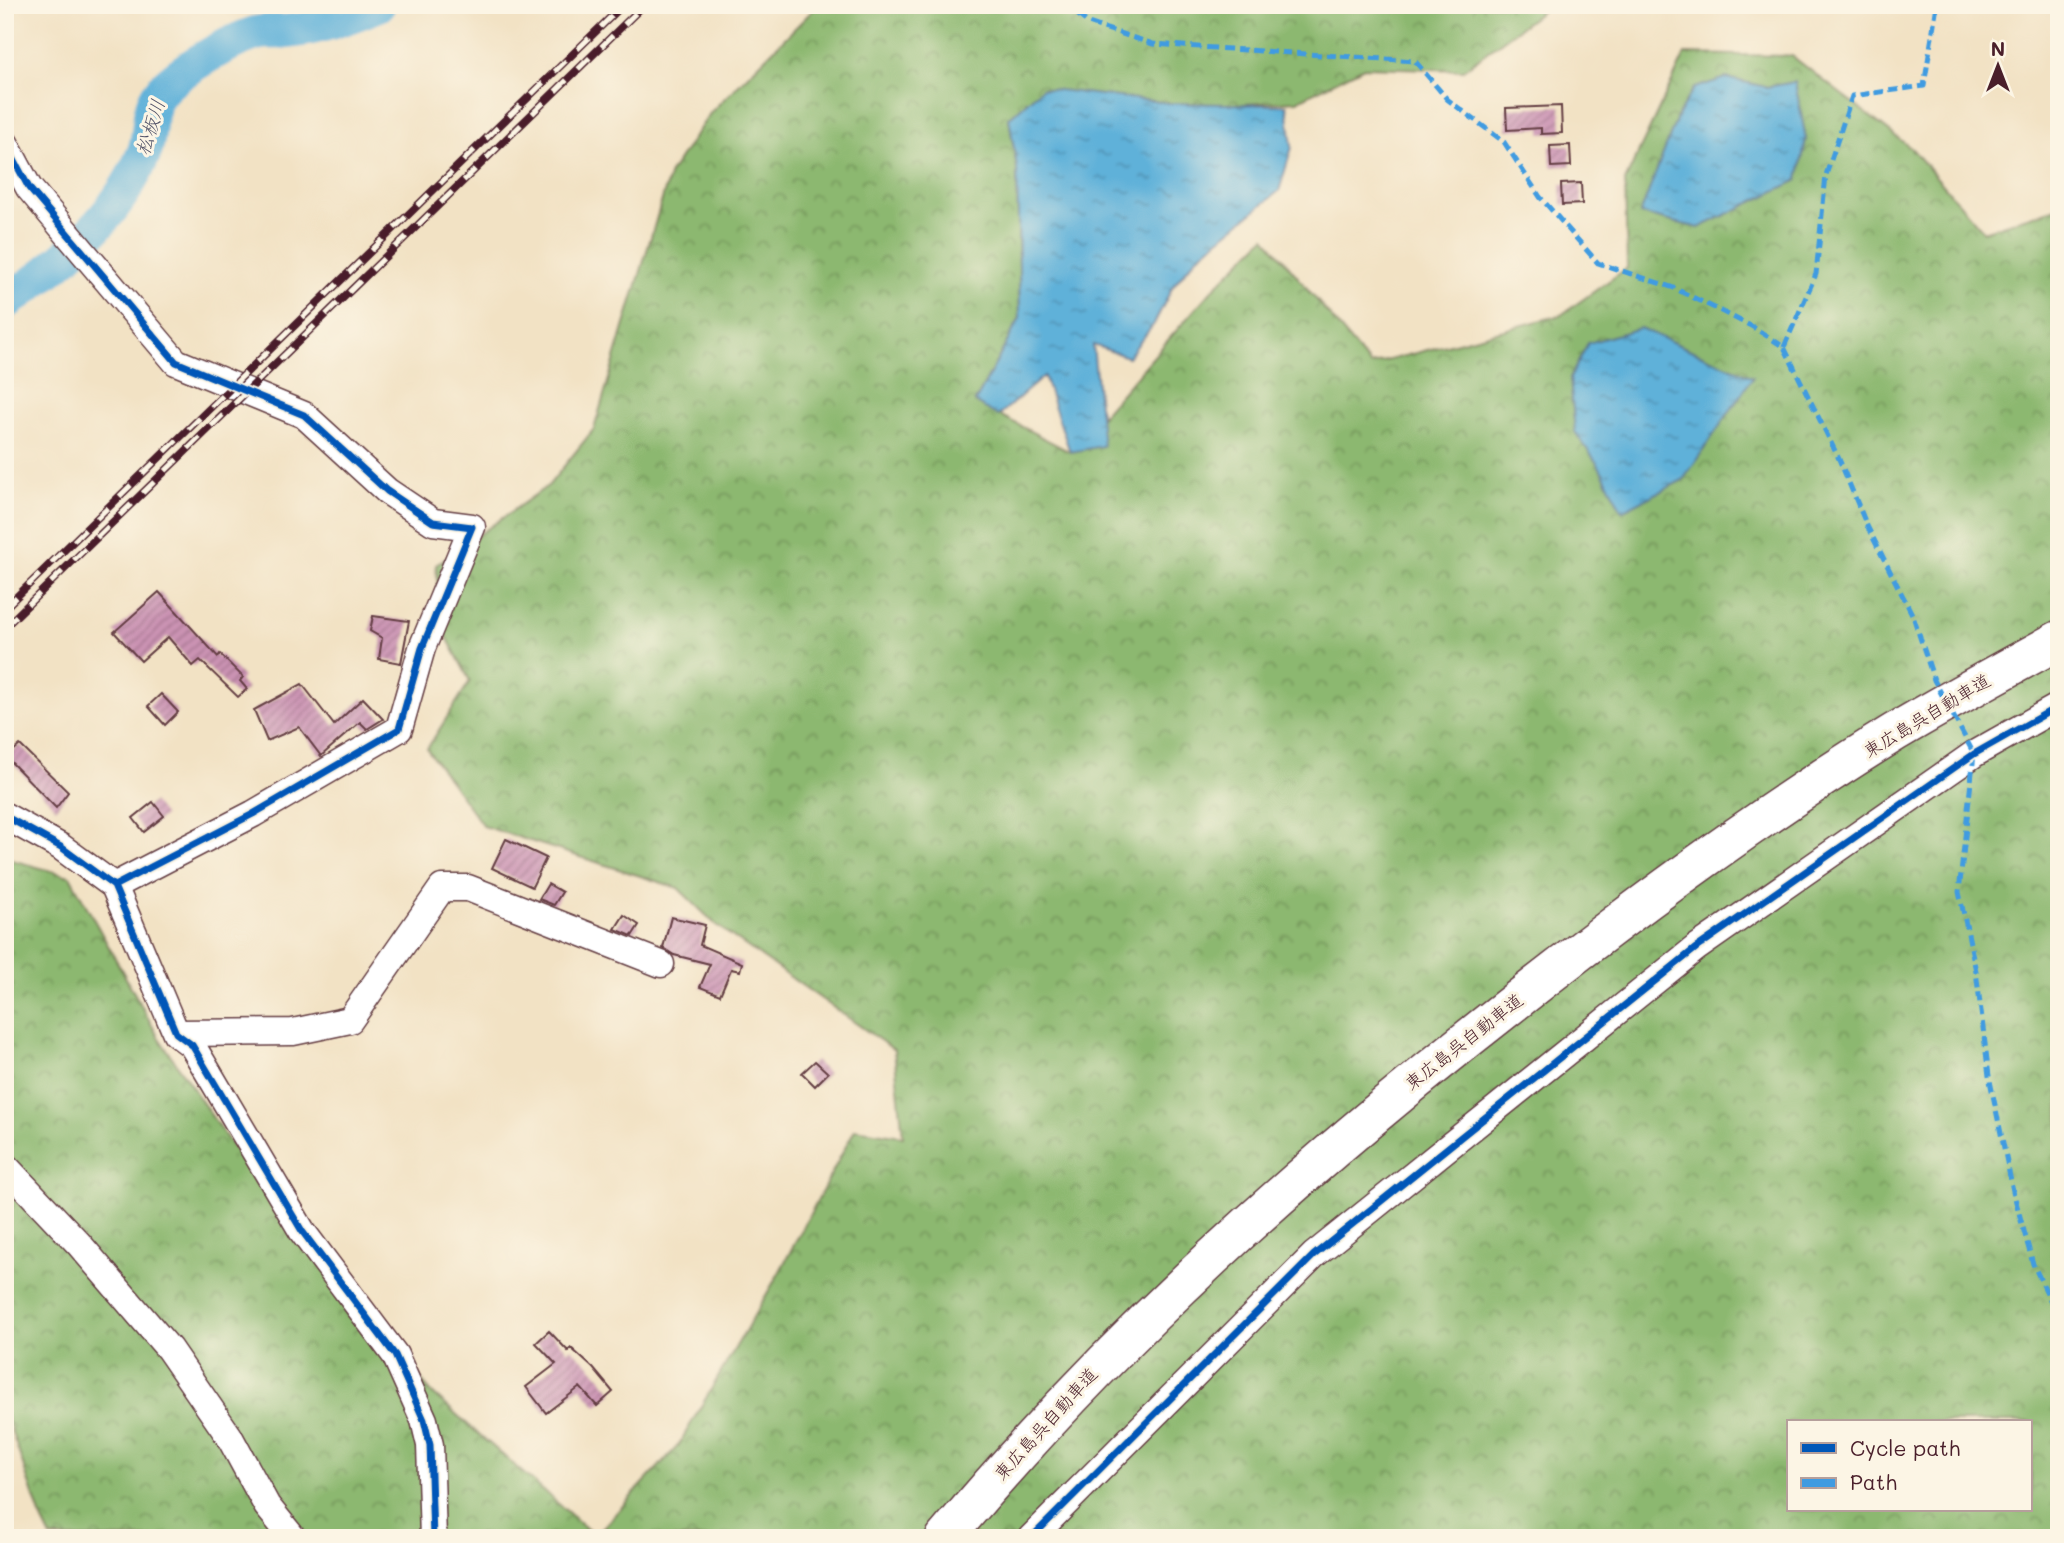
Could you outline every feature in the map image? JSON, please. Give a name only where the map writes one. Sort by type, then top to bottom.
[{"type":"highway","name":"東広島呉自動車道","points":[[945,1538],[1093,1372],[1239,1230],[1381,1107],[1708,856],[1895,732],[2059,640]]},
{"type":"street","points":[[5,143],[29,188],[176,362],[304,415],[387,491],[433,522],[472,527],[422,648],[399,729],[253,814],[114,886]]},
{"type":"street","points":[[1031,1538],[1314,1255],[1696,948],[1974,754],[2059,705]]},
{"type":"street","points":[[5,816],[61,848],[114,886],[176,1033],[192,1045],[302,1231],[395,1355],[424,1420],[430,1445],[433,1538]]},
{"type":"street","points":[[176,1033],[293,1032],[350,1020],[442,888],[468,888],[661,964]]},
{"type":"street","points":[[5,1166],[79,1244],[169,1349],[229,1436],[267,1506],[293,1538]]},
{"type":"green space","points":[[818,5],[1550,5],[1463,70],[1364,67],[1297,101],[1009,118],[1017,168],[1020,318],[975,402],[1070,452],[1211,291],[1265,237],[1370,365],[1561,315],[1627,268],[1625,181],[1685,54],[1792,56],[1912,149],[1983,231],[2059,207],[2059,1538],[51,1538],[40,1515],[5,1412],[5,858],[70,876],[159,1038],[282,1220],[432,1393],[595,1536],[678,1446],[779,1273],[855,1129],[903,1136],[894,1050],[716,925],[678,888],[483,826],[427,749],[470,681],[441,626],[436,565],[549,485],[594,429],[670,173],[711,112]]},
{"type":"water","points":[[1726,78],[1766,87],[1795,82],[1806,139],[1798,180],[1699,228],[1640,214],[1678,115],[1694,88]]},
{"type":"water","points":[[1042,88],[1170,103],[1287,105],[1292,147],[1279,191],[1197,257],[1173,286],[1154,324],[1128,357],[1093,345],[1103,446],[1070,452],[1044,376],[998,416],[975,402],[1020,318],[1017,168],[1009,118]]},
{"type":"water","points":[[1640,328],[1753,377],[1683,480],[1622,511],[1599,466],[1575,432],[1570,378],[1588,343]]},
{"type":"building","points":[[1561,106],[1562,133],[1541,134],[1541,128],[1507,130],[1506,108]]},
{"type":"building","points":[[1570,145],[1571,166],[1551,167],[1550,146]]},
{"type":"building","points":[[1581,183],[1582,204],[1562,205],[1561,184]]},
{"type":"building","points":[[159,592],[218,657],[220,654],[243,677],[240,681],[247,689],[238,697],[200,660],[193,666],[168,637],[141,661],[114,632]]},
{"type":"building","points":[[373,616],[409,621],[401,663],[379,659],[382,638],[370,631]]},
{"type":"building","points":[[302,684],[334,725],[363,698],[383,719],[367,729],[360,722],[321,756],[299,727],[267,741],[254,710]]},
{"type":"building","points":[[161,694],[178,712],[165,725],[148,706]]},
{"type":"building","points":[[20,745],[68,792],[56,808],[6,757]]},
{"type":"building","points":[[153,802],[164,816],[144,832],[133,818]]},
{"type":"building","points":[[506,839],[546,858],[532,887],[492,868]]},
{"type":"building","points":[[548,884],[562,892],[554,905],[539,899]]},
{"type":"building","points":[[624,915],[639,925],[632,936],[615,929]]},
{"type":"building","points":[[671,917],[705,925],[700,945],[742,963],[740,971],[731,969],[720,995],[700,987],[710,964],[674,955],[663,948]]},
{"type":"building","points":[[815,1061],[828,1073],[815,1086],[802,1073]]},
{"type":"building","points":[[549,1331],[568,1351],[571,1348],[593,1368],[613,1392],[597,1406],[580,1387],[546,1413],[526,1387],[556,1364],[536,1343]]},
{"type":"waterway","name":"松板川","points":[[5,303],[66,256],[119,199],[144,153],[156,99],[178,76],[217,51],[254,34],[313,27],[378,5]]},
{"type":"railway","points":[[5,608],[623,5]]},
{"type":"railway","points":[[5,627],[644,5]]},
{"type":"marked path","points":[[1066,5],[1088,23],[1153,44],[1415,61],[1447,99],[1504,142],[1540,197],[1598,263],[1674,288],[1753,327],[1784,347],[1839,459],[1867,526],[1913,616],[1934,680],[1974,754],[1959,892],[1976,971],[1989,1076],[2013,1191],[2033,1264],[2059,1318]]},
{"type":"marked path","points":[[1784,347],[1816,274],[1826,175],[1852,96],[1924,86],[1937,5]]},
{"type":"cycle path","points":[[5,143],[29,188],[176,362],[304,415],[387,491],[433,522],[472,527],[422,648],[399,729],[253,814],[114,886]]},
{"type":"cycle path","points":[[1031,1538],[1314,1255],[1696,948],[1974,754],[2059,706]]},
{"type":"cycle path","points":[[5,816],[61,847],[114,886],[176,1033],[192,1045],[302,1231],[395,1355],[424,1420],[430,1445],[433,1538]]}]
